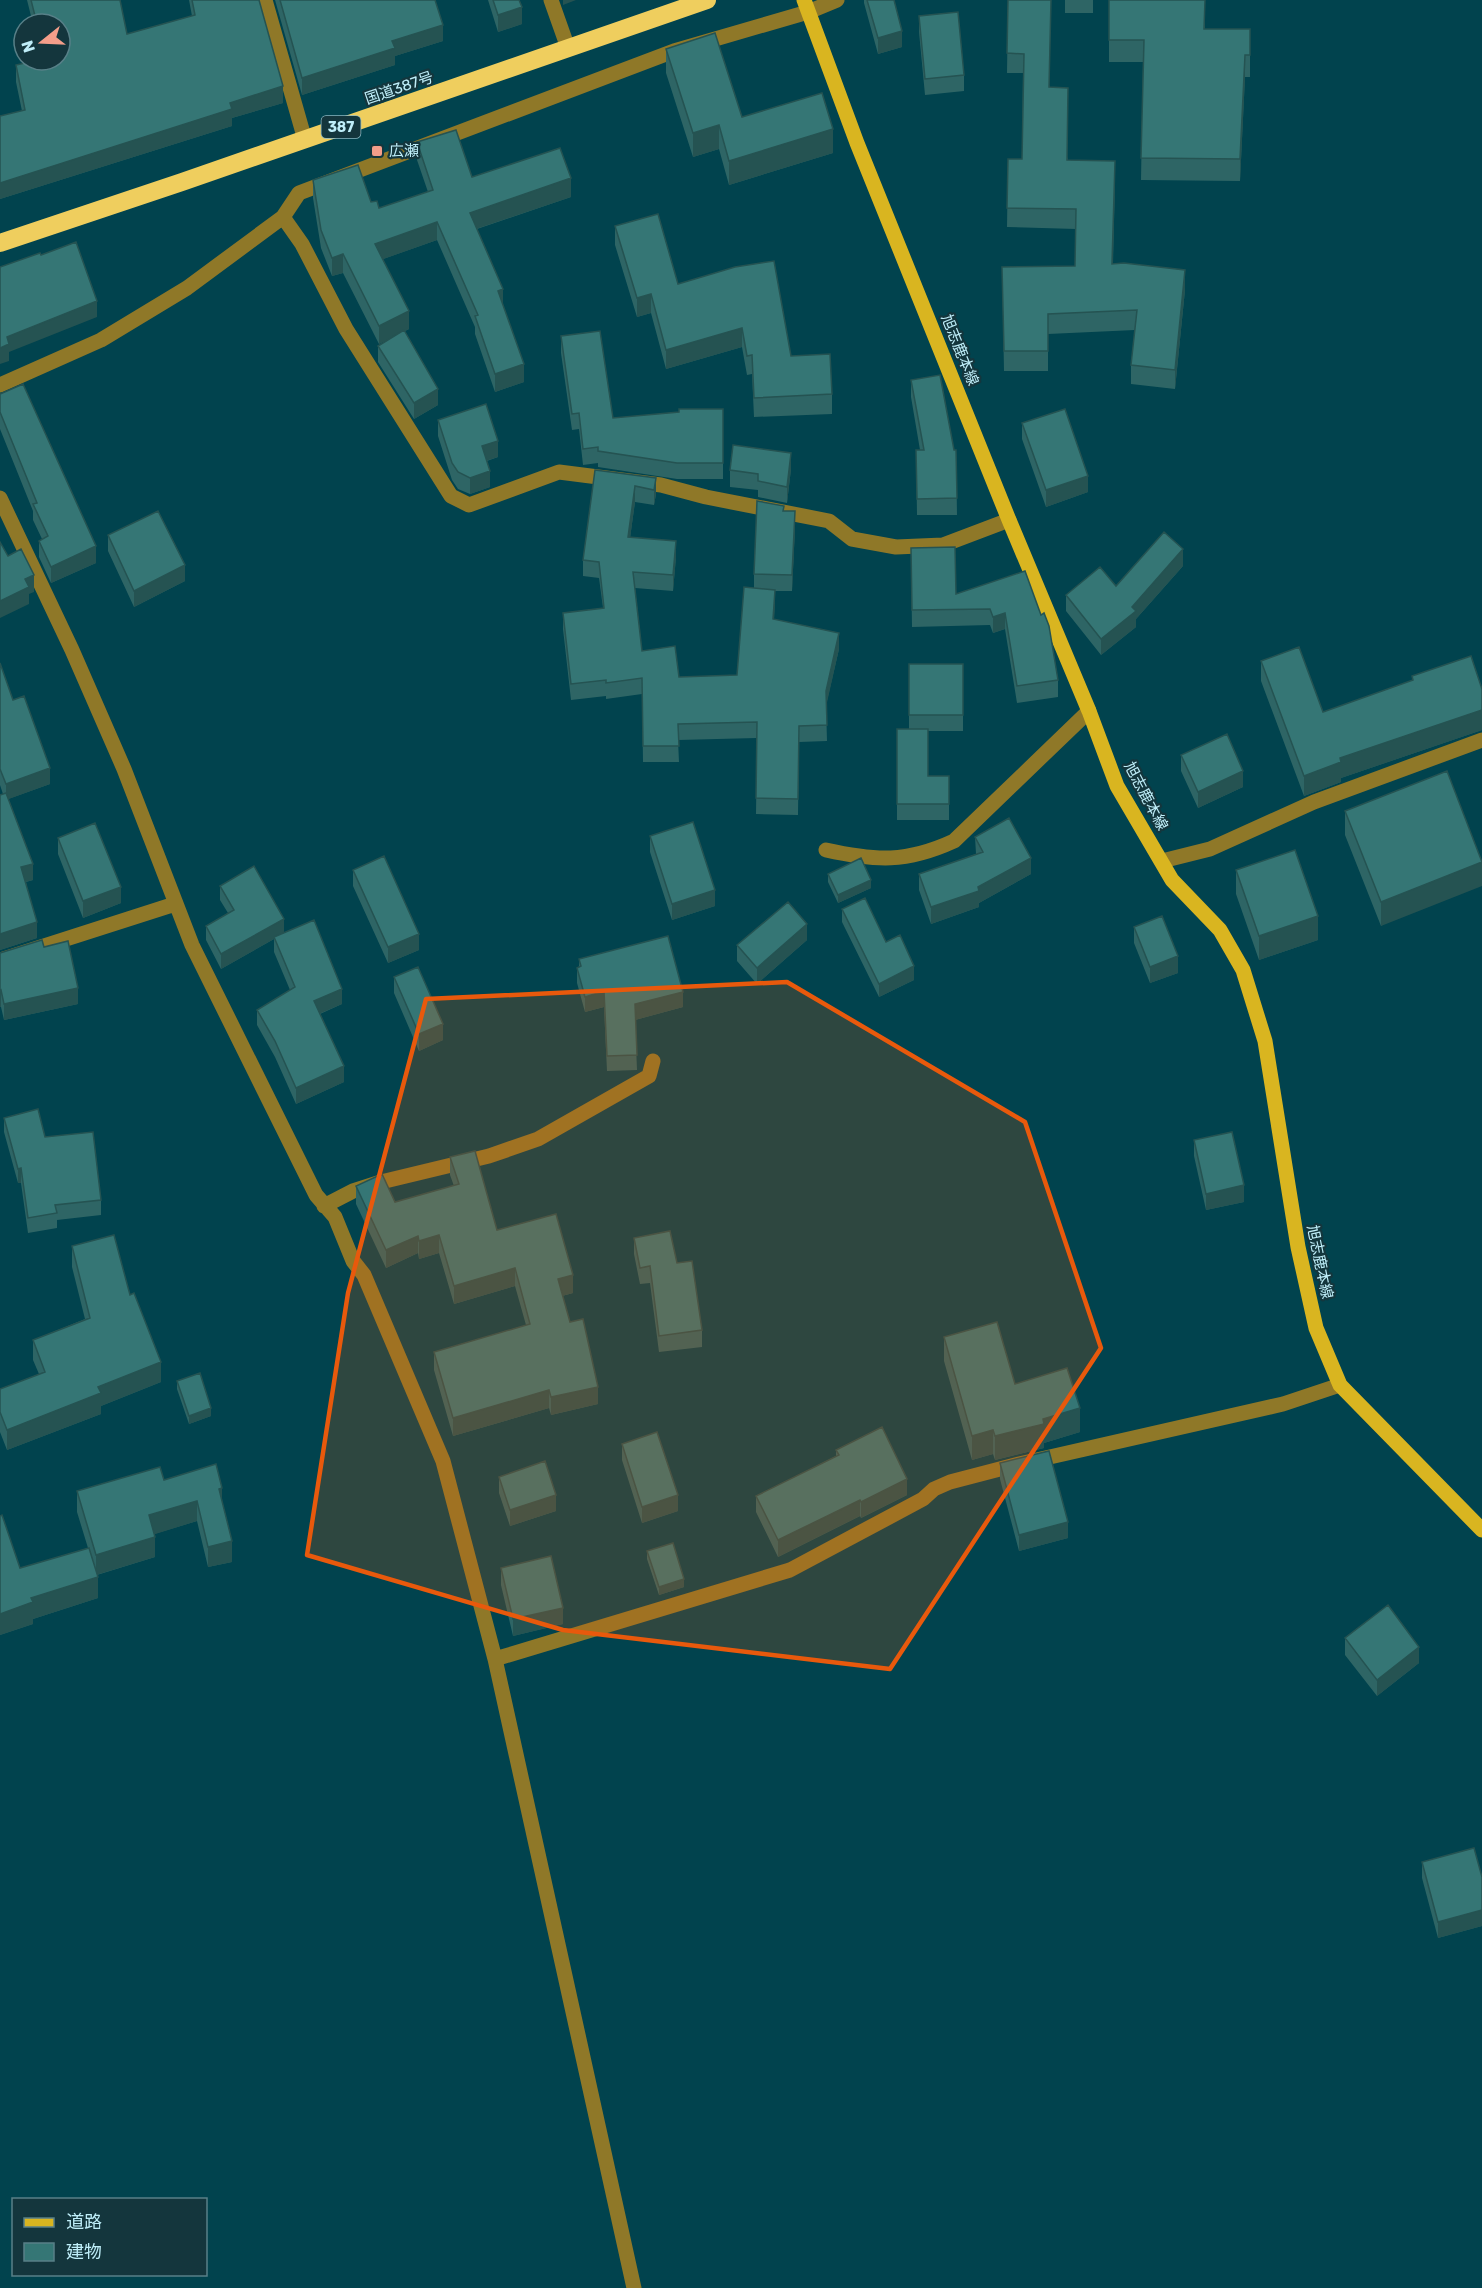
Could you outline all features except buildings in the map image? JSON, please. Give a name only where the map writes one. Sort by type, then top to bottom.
[{"type":"highway","name":"国道387号","points":[[0,243],[568,48],[679,4],[707,0]]},
{"type":"main road","name":"旭志鹿本線","points":[[806,6],[857,143],[1009,520],[1089,711],[1117,786],[1172,880],[1221,930],[1243,970],[1265,1041],[1298,1247],[1316,1328],[1340,1385],[1482,1530]]},
{"type":"street","points":[[265,0],[305,140]]},
{"type":"street","points":[[551,0],[568,48]]},
{"type":"street","points":[[0,385],[101,340],[187,288],[283,218],[299,192],[674,51],[806,6],[837,0]]},
{"type":"street","points":[[283,218],[303,244],[346,329],[451,496],[469,505],[559,472],[661,485],[706,497],[829,521],[852,539],[896,547],[944,545],[1009,520]]},
{"type":"street","points":[[0,498],[72,650],[124,769],[175,904],[233,1032],[316,1195],[335,1216],[353,1261],[364,1275],[443,1461],[495,1659],[634,2288]]},
{"type":"street","points":[[826,850],[872,858],[906,858],[932,851],[954,841],[1089,711]]},
{"type":"street","points":[[1162,861],[1210,849],[1314,802],[1482,740]]},
{"type":"street","points":[[0,960],[175,904]]},
{"type":"street","points":[[324,1206],[354,1191],[381,1182],[489,1156],[538,1139],[649,1076],[653,1060]]},
{"type":"street","points":[[495,1659],[790,1570],[923,1499],[934,1489],[950,1482],[1283,1404],[1340,1385]]},
{"type":"highlighted area","points":[[787,982],[1025,1122],[1101,1348],[890,1669],[563,1630],[307,1555],[348,1293],[426,999]]},
{"type":"place","name":"広瀬","points":[[377,151]]}]
